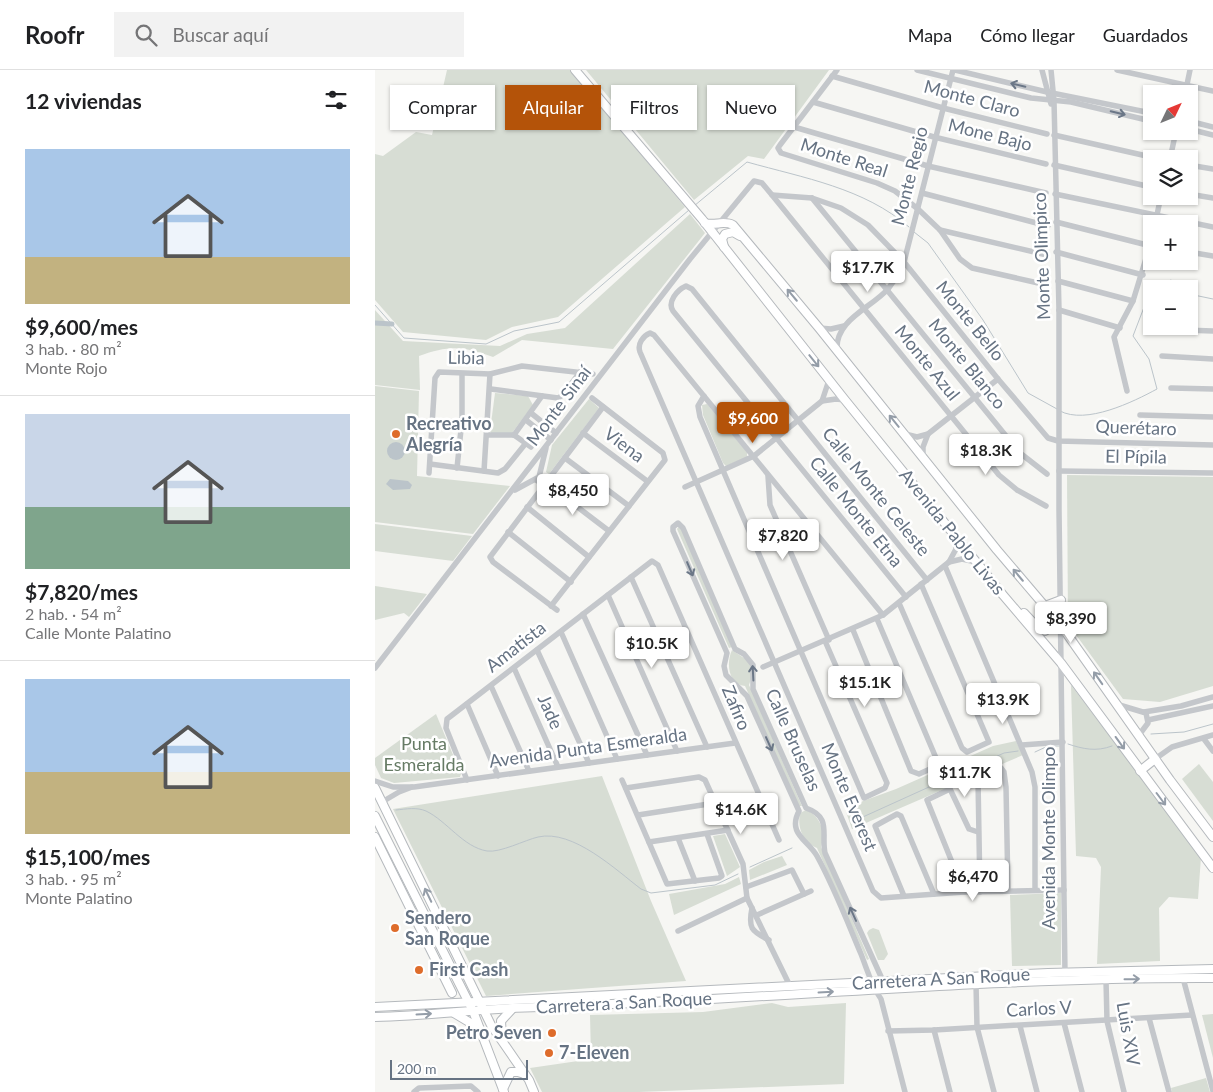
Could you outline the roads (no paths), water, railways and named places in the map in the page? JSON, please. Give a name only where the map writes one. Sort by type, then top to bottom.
[{"type":"main road","name":"Avenida Pablo Livas","points":[[577,72],[703,221],[955,536],[1061,663],[1213,868]]},
{"type":"main road","name":"Avenida Pablo Livas","points":[[703,221],[731,224],[744,238],[1060,624]]},
{"type":"main road","points":[[726,252],[722,241],[725,234],[733,232],[744,238]]},
{"type":"main road","points":[[1003,595],[1041,630],[1046,630],[1052,626],[1047,609],[1061,600]]},
{"type":"main road","points":[[1060,624],[1170,780],[1213,837]]},
{"type":"main road","points":[[1140,771],[1155,759]]},
{"type":"main road","points":[[375,788],[379,801],[484,1010],[503,1044],[525,1074],[534,1092]]},
{"type":"main road","points":[[375,816],[469,1002],[483,1032],[503,1090]]},
{"type":"main road","points":[[375,838],[452,992]]},
{"type":"main road","points":[[381,850],[386,839]]},
{"type":"main road","points":[[399,887],[412,891]]},
{"type":"main road","points":[[443,952],[452,987],[452,992],[445,1002]]},
{"type":"main road","name":"Carretera A San Roque","points":[[873,985],[883,981],[1146,970],[1188,969],[1213,971]]},
{"type":"main road","points":[[1146,970],[1151,973],[1176,973],[1183,978],[1190,973],[1213,971]]},
{"type":"main road","points":[[468,977],[484,995],[502,1002]]},
{"type":"main road","name":"Carretera A San Roque","points":[[694,991],[790,986],[976,984],[1213,978]]},
{"type":"main road","name":"Carretera a San Roque","points":[[375,1015],[744,998],[873,985]]},
{"type":"main road","points":[[724,989],[740,994],[744,998],[763,988]]},
{"type":"main road","name":"Carretera a San Roque","points":[[377,1007],[445,1002],[502,1002],[694,991]]},
{"type":"main road","points":[[375,1015],[377,1007]]},
{"type":"main road","points":[[503,1044],[501,1021],[513,1008]]},
{"type":"main road","points":[[453,1012],[470,1020],[483,1032]]},
{"type":"main road","points":[[503,1090],[511,1072],[525,1074]]},
{"type":"street","points":[[795,126],[837,70]]},
{"type":"street","points":[[917,70],[951,80],[1052,101],[1071,102],[1143,119]]},
{"type":"street","points":[[954,70],[1050,93],[1143,111]]},
{"type":"street","name":"Monte Regio","points":[[844,326],[887,290],[904,262],[935,137],[954,70]]},
{"type":"street","points":[[1042,70],[1050,93]]},
{"type":"street","points":[[1050,93],[1051,70]]},
{"type":"street","points":[[1117,70],[1187,85],[1190,70]]},
{"type":"street","name":"Monte Claro","points":[[832,76],[943,108],[1047,134]]},
{"type":"street","points":[[1198,88],[1213,91]]},
{"type":"street","name":"Monte Olimpico","points":[[1050,93],[1053,108],[1054,135],[1059,310],[1059,402]]},
{"type":"street","name":"Mone Bajo","points":[[813,102],[935,137],[1046,164]]},
{"type":"street","points":[[1198,123],[1213,127]]},
{"type":"street","points":[[795,127],[928,166],[1046,193]]},
{"type":"street","name":"Monte Real","points":[[792,130],[780,145],[779,151],[785,155],[877,183],[903,196],[939,230],[960,259],[972,268],[1047,285]]},
{"type":"street","points":[[1198,131],[1213,135]]},
{"type":"street","points":[[1054,135],[1143,155]]},
{"type":"street","points":[[1054,165],[1143,184]]},
{"type":"street","points":[[1198,166],[1213,169]]},
{"type":"street","name":"Monte Azul","points":[[757,181],[772,195],[950,417],[999,475],[1017,490],[1046,506]]},
{"type":"street","name":"Monte Sinaí","points":[[375,668],[711,233],[749,186],[757,181]]},
{"type":"street","points":[[922,193],[1047,226]]},
{"type":"street","points":[[1055,194],[1152,215]]},
{"type":"street","name":"Monte Bello","points":[[772,195],[813,198],[841,208],[877,232],[904,262],[1044,434],[1059,441]]},
{"type":"street","points":[[1198,196],[1213,198]]},
{"type":"street","name":"Monte Blanco","points":[[813,198],[1020,453],[1047,474]]},
{"type":"street","points":[[1056,222],[1143,243]]},
{"type":"street","points":[[1198,224],[1213,227]]},
{"type":"street","points":[[939,230],[1047,255]]},
{"type":"street","points":[[1057,252],[1143,275]]},
{"type":"street","points":[[1198,254],[1213,256]]},
{"type":"street","points":[[1127,391],[1114,340],[1133,301],[1144,270]]},
{"type":"street","points":[[1058,282],[1133,301]]},
{"type":"street","name":"Calle Monte Etna","points":[[686,286],[680,290],[670,305],[776,439],[906,597]]},
{"type":"street","name":"Calle Monte Celeste","points":[[686,286],[692,289],[927,580]]},
{"type":"street","points":[[1059,310],[1119,328]]},
{"type":"street","points":[[639,326],[643,338],[650,333],[654,334],[883,615]]},
{"type":"street","points":[[819,328],[831,329],[844,326]]},
{"type":"street","points":[[837,350],[837,341],[844,326]]},
{"type":"street","points":[[1198,329],[1213,331]]},
{"type":"street","name":"Monte Everest","points":[[643,338],[639,347],[873,891],[881,898],[904,896]]},
{"type":"street","points":[[1162,356],[1213,359]]},
{"type":"street","name":"Libia","points":[[429,473],[436,376],[441,372],[490,374],[522,366],[593,374]]},
{"type":"street","points":[[491,389],[558,398],[563,395],[580,372]]},
{"type":"street","points":[[457,468],[462,420],[462,374]]},
{"type":"street","points":[[484,471],[491,389],[490,374]]},
{"type":"street","points":[[905,434],[917,437],[928,434],[998,379]]},
{"type":"street","points":[[822,401],[829,380]]},
{"type":"street","points":[[1171,388],[1213,389]]},
{"type":"street","points":[[514,435],[542,396]]},
{"type":"street","points":[[704,396],[698,406],[700,418],[864,798],[885,788],[887,783],[770,505],[768,476]]},
{"type":"street","points":[[592,398],[663,453],[665,460],[589,557],[554,608],[493,562],[491,555],[547,484],[603,407]]},
{"type":"street","points":[[685,487],[723,472],[754,456],[822,401],[845,400]]},
{"type":"street","name":"Avenida Monte Olimpo","points":[[1059,402],[1065,974]]},
{"type":"street","points":[[531,413],[556,433]]},
{"type":"street","points":[[1140,415],[1213,417]]},
{"type":"street","points":[[526,420],[551,440]]},
{"type":"street","name":"Viena","points":[[583,433],[647,482]]},
{"type":"street","points":[[923,458],[923,447],[928,434]]},
{"type":"street","points":[[488,435],[514,435],[531,447]]},
{"type":"street","name":"Querétaro","points":[[1059,441],[1213,445]]},
{"type":"street","points":[[430,464],[498,473],[505,469],[525,443]]},
{"type":"street","points":[[513,490],[536,480],[541,474],[546,447]]},
{"type":"street","points":[[565,458],[629,506]]},
{"type":"street","name":"El Pípila","points":[[1059,471],[1213,473]]},
{"type":"street","points":[[541,474],[547,484]]},
{"type":"street","points":[[536,480],[547,484],[609,531]]},
{"type":"street","points":[[527,507],[589,557]]},
{"type":"street","name":"Calle Bruselas","points":[[883,981],[825,853],[825,830],[821,820],[815,813],[806,808],[753,690],[753,665],[746,656],[735,649],[683,528],[678,523],[673,526],[673,531],[727,653],[724,666],[726,675],[747,696],[799,811],[796,822],[800,838],[816,856],[881,999],[888,1030]]},
{"type":"street","points":[[508,532],[571,582]]},
{"type":"street","points":[[947,564],[955,549],[955,536]]},
{"type":"street","points":[[763,667],[877,619],[947,564],[962,559],[977,562]]},
{"type":"street","name":"Amatista","points":[[467,780],[445,726],[447,720],[650,562],[655,562]]},
{"type":"street","name":"Zafiro","points":[[655,562],[779,840]]},
{"type":"street","points":[[947,564],[1022,744],[1035,787],[1035,890]]},
{"type":"street","points":[[631,577],[707,747]]},
{"type":"street","name":"Calle Monte Celeste","points":[[899,603],[963,748],[967,752],[989,742],[921,584]]},
{"type":"street","points":[[608,596],[677,751]]},
{"type":"street","points":[[583,614],[647,755]]},
{"type":"street","points":[[853,630],[911,771],[919,774],[939,765],[877,619]]},
{"type":"street","points":[[561,632],[617,759]]},
{"type":"street","points":[[727,653],[735,649]]},
{"type":"street","points":[[537,650],[589,763]]},
{"type":"street","name":"Jade","points":[[514,668],[558,767]]},
{"type":"street","points":[[491,686],[529,771]]},
{"type":"street","points":[[1116,704],[1144,712],[1181,706],[1213,697]]},
{"type":"street","points":[[467,704],[498,776]]},
{"type":"street","points":[[1139,736],[1148,720],[1213,706]]},
{"type":"street","points":[[1144,712],[1148,720]]},
{"type":"street","points":[[1155,759],[1174,746],[1213,735]]},
{"type":"street","points":[[1204,739],[1213,751]]},
{"type":"street","points":[[1022,744],[1063,742]]},
{"type":"street","name":"Avenida Punta Esmeralda","points":[[375,781],[393,786],[414,787],[735,744]]},
{"type":"street","points":[[979,892],[980,776],[1001,768],[1004,772],[1006,787],[1008,891]]},
{"type":"street","points":[[626,788],[699,777],[705,780],[743,864],[747,898],[757,915],[790,986]]},
{"type":"street","points":[[622,780],[667,884],[722,876],[707,834]]},
{"type":"street","name":"Avenida Punta Esmeralda","points":[[379,801],[414,787]]},
{"type":"street","points":[[964,892],[927,802],[949,789],[969,829],[979,832]]},
{"type":"street","points":[[638,815],[715,803]]},
{"type":"street","points":[[799,811],[806,808]]},
{"type":"street","points":[[934,894],[901,816],[897,814],[875,823],[904,896],[934,894],[964,892],[1064,890]]},
{"type":"street","points":[[649,842],[728,830]]},
{"type":"street","points":[[678,838],[695,881]]},
{"type":"street","points":[[745,887],[792,870],[804,894]]},
{"type":"street","points":[[757,915],[811,891]]},
{"type":"street","points":[[678,931],[747,898]]},
{"type":"street","points":[[752,908],[749,922],[754,932],[769,940]]},
{"type":"street","points":[[868,973],[878,970]]},
{"type":"street","points":[[1183,978],[1213,1091]]},
{"type":"street","name":"Luis XIV","points":[[1106,980],[1107,1021],[1124,1092]]},
{"type":"street","points":[[976,984],[977,1027],[994,1092]]},
{"type":"street","name":"Carlos V","points":[[888,1030],[1020,1026],[1192,1015]]},
{"type":"street","points":[[1149,1018],[1169,1092]]},
{"type":"street","points":[[1064,1023],[1082,1092]]},
{"type":"street","points":[[1020,1026],[1037,1092]]},
{"type":"street","points":[[888,1030],[905,1092]]},
{"type":"street","points":[[933,1030],[950,1092]]},
{"type":"street","points":[[414,1092],[419,1088],[471,1086],[478,1092]]},
{"type":"waterway","points":[[694,206],[747,162],[811,179],[853,194],[873,203],[909,227]]},
{"type":"waterway","points":[[375,305],[404,338],[486,344],[514,331],[559,322],[689,210]]},
{"type":"waterway","points":[[914,232],[928,243],[983,320],[1028,393],[1057,409]]},
{"type":"waterway","points":[[1198,296],[1213,299]]},
{"type":"waterway","points":[[1060,411],[1071,415],[1096,414],[1123,405],[1157,389],[1149,359],[1133,336],[1143,310]]},
{"type":"waterway","points":[[375,323],[392,324]]},
{"type":"waterway","points":[[1151,734],[1184,732],[1213,724]]},
{"type":"waterway","points":[[1068,744],[1090,749],[1112,746]]},
{"type":"waterway","points":[[1035,752],[1048,746],[1060,746]]},
{"type":"waterway","points":[[854,821],[1004,753],[1018,751]]},
{"type":"waterway","points":[[396,810],[415,809],[426,811],[434,815],[470,844],[478,849],[487,851],[505,848],[538,837],[551,836],[565,839],[593,853],[641,889],[651,893],[715,885],[738,874]]},
{"type":"waterway","points":[[750,867],[792,848]]},
{"type":"place","name":"Recreativo Alegría","points":[[396,434]]},
{"type":"place","name":"Sendero San Roque","points":[[395,928]]},
{"type":"place","name":"First Cash","points":[[419,970]]},
{"type":"place","name":"Petro Seven","points":[[552,1033]]},
{"type":"place","name":"7-Eleven","points":[[549,1053]]},
{"type":"park label","name":"Punta Esmeralda","points":[[424,754]]}]
